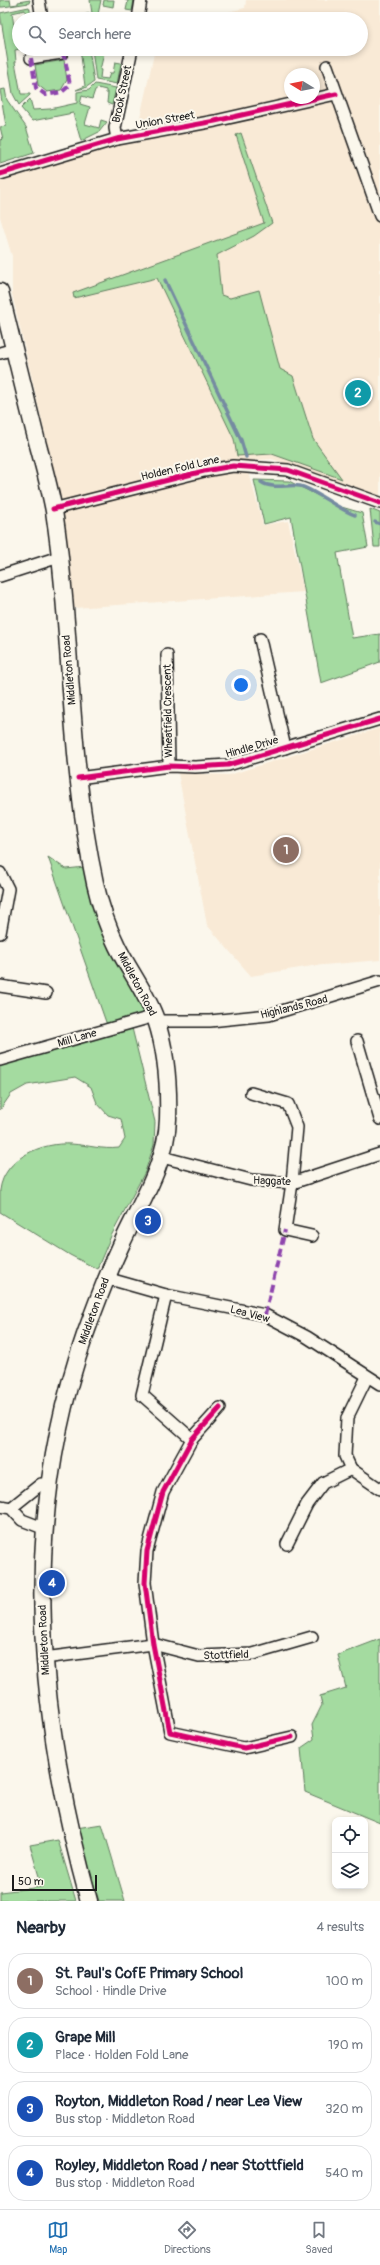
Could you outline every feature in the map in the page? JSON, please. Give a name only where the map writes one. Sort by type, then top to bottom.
[{"type":"main road","name":"Middleton Road","points":[[0,292],[7,351],[53,509],[59,557],[78,778],[89,852],[105,918],[117,947],[150,1003],[156,1019],[166,1068],[168,1122],[162,1157],[106,1278],[80,1349],[61,1416],[43,1528],[42,1574],[44,1658],[52,1731],[69,1825],[89,1901]]},
{"type":"street","points":[[39,0],[41,12]]},
{"type":"street","points":[[139,12],[141,0]]},
{"type":"street","points":[[31,58],[37,56]]},
{"type":"street","name":"Brook Street","points":[[117,139],[115,128],[130,56]]},
{"type":"street","points":[[327,66],[380,216]]},
{"type":"street","name":"Union Street","points":[[0,174],[117,139],[215,121],[336,94]]},
{"type":"street","name":"Holden Fold Lane","points":[[53,509],[204,471],[233,466],[288,470],[380,503]]},
{"type":"street","points":[[0,576],[59,557]]},
{"type":"street","points":[[260,639],[285,748]]},
{"type":"street","name":"Wheatfield Crescent","points":[[167,655],[169,766]]},
{"type":"street","name":"Hindle Drive","points":[[78,778],[169,766],[195,768],[228,765],[380,719]]},
{"type":"street","points":[[0,873],[8,889],[0,933]]},
{"type":"street","name":"Highlands Road","points":[[156,1019],[210,1021],[269,1015],[380,981]]},
{"type":"street","points":[[0,986],[46,993]]},
{"type":"street","name":"Mill Lane","points":[[0,1060],[156,1019]]},
{"type":"street","points":[[356,1041],[380,1119]]},
{"type":"street","points":[[251,1093],[288,1104],[297,1127],[292,1183],[285,1230],[312,1236]]},
{"type":"street","name":"Haggate","points":[[162,1157],[251,1180],[292,1183],[380,1154]]},
{"type":"street","name":"Lea View","points":[[106,1278],[166,1295],[265,1315],[307,1337],[380,1384]]},
{"type":"street","points":[[166,1295],[142,1396],[192,1439]]},
{"type":"street","points":[[367,1377],[347,1418],[345,1456],[351,1469],[380,1489]]},
{"type":"street","points":[[220,1408],[192,1439],[163,1492],[147,1551],[145,1584],[153,1644],[170,1732],[244,1748],[292,1737]]},
{"type":"street","points":[[287,1544],[307,1504],[323,1483],[351,1469]]},
{"type":"street","points":[[43,1528],[22,1520],[5,1507],[41,1484],[49,1484]]},
{"type":"street","name":"Stottfield","points":[[44,1658],[153,1644],[199,1656],[253,1654],[312,1636]]},
{"type":"shaded area","points":[[246,0],[380,0],[380,496],[272,459],[246,461],[263,525],[288,521],[304,592],[74,608],[61,502],[12,294],[12,256],[0,217],[0,180],[135,140],[154,56],[368,56],[368,12],[228,12],[245,8]]},
{"type":"shaded area","points":[[380,728],[380,960],[312,966],[251,976],[207,925],[178,773],[229,775]]},
{"type":"green space","points":[[0,0],[10,0],[11,5],[30,0],[29,3],[0,7]]},
{"type":"green space","points":[[90,0],[101,0],[98,12],[92,12]]},
{"type":"green space","points":[[104,0],[114,0],[113,7],[103,5]]},
{"type":"green space","points":[[125,0],[134,0],[132,11],[126,10],[128,1]]},
{"type":"green space","points":[[29,7],[31,12],[25,12],[25,10],[12,12],[12,56],[16,56],[15,62],[21,94],[30,94],[19,105],[13,94],[0,13]]},
{"type":"green space","points":[[81,56],[90,56],[94,82],[85,88],[76,90],[85,86]]},
{"type":"green space","points":[[93,56],[103,56],[100,78],[108,79],[110,73],[113,73],[115,62],[121,63],[117,84],[96,80]]},
{"type":"green space","points":[[64,60],[67,80],[61,90],[47,92],[38,85],[35,65]]},
{"type":"green space","points":[[95,84],[116,88],[112,105],[107,103],[108,93],[106,93],[106,90],[98,88],[95,90],[92,99],[82,96],[80,104],[90,107],[85,124],[99,128],[101,120],[107,122],[99,132],[81,141],[73,113],[32,121],[21,108],[30,99],[33,110],[50,109],[77,103],[77,92],[89,90]]},
{"type":"green space","points":[[5,89],[7,100],[26,127],[34,153],[0,164],[0,140],[3,139],[0,127],[6,126],[0,90]]},
{"type":"green space","points":[[241,133],[272,223],[254,236],[217,255],[221,295],[230,298],[259,290],[280,369],[293,376],[313,439],[342,479],[272,454],[237,456],[234,439],[157,278],[74,298],[73,293],[264,223],[236,135]]},
{"type":"green space","points":[[254,480],[289,481],[338,506],[362,513],[368,547],[337,553],[352,638],[380,634],[380,662],[321,683],[291,517],[264,524]]},
{"type":"green space","points":[[370,509],[380,513],[380,547],[374,547]]},
{"type":"green space","points":[[48,857],[66,869],[85,867],[148,1016],[107,1025]]},
{"type":"green space","points":[[132,1028],[155,1122],[154,1145],[145,1172],[111,1236],[97,1269],[70,1255],[0,1212],[0,1190],[3,1179],[9,1169],[26,1154],[37,1149],[60,1144],[119,1148],[125,1139],[121,1119],[108,1115],[97,1103],[91,1087],[75,1077],[27,1085],[11,1094],[0,1110],[0,1063]]},
{"type":"green space","points":[[380,1639],[380,1823],[305,1792],[301,1748],[314,1739],[312,1725],[322,1705],[320,1696],[346,1688],[338,1655]]},
{"type":"green space","points":[[102,1824],[125,1901],[99,1901],[76,1828]]},
{"type":"green space","points":[[58,1840],[76,1901],[0,1901],[0,1892],[42,1887],[30,1845]]},
{"type":"waterway","points":[[165,280],[241,440],[246,457]]},
{"type":"waterway","points":[[261,482],[270,486],[300,486],[341,509],[355,515]]},
{"type":"waterway","points":[[375,522],[380,524]]},
{"type":"marked path","points":[[31,58],[36,88],[46,95],[62,92],[70,85],[64,56]]},
{"type":"marked path","points":[[265,1315],[285,1230]]},
{"type":"cycle path","points":[[0,174],[117,139],[215,121],[336,94]]},
{"type":"cycle path","points":[[53,509],[204,471],[233,466],[288,470],[380,503]]},
{"type":"cycle path","points":[[78,778],[169,766],[195,767],[228,765],[380,719]]},
{"type":"cycle path","points":[[220,1408],[192,1439],[163,1492],[147,1551],[145,1583],[153,1644],[170,1732],[244,1748],[292,1737]]},
{"type":"place","name":"Grape Mill","points":[[358,393]]},
{"type":"place","name":"St. Paul's CofE Primary School","points":[[286,850]]},
{"type":"place","name":"Royton, Middleton Road / near Lea View","points":[[148,1221]]},
{"type":"place","name":"Royley, Middleton Road / near Stottfield","points":[[52,1583]]}]
